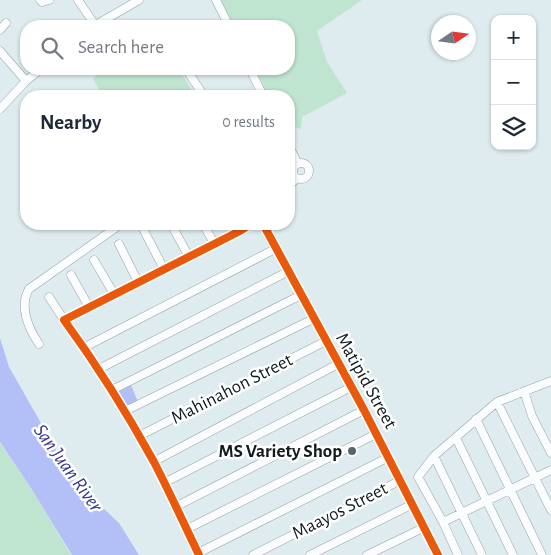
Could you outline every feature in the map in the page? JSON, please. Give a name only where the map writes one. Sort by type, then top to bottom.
[{"type":"street","points":[[40,0],[42,2],[49,0]]},
{"type":"street","points":[[78,0],[92,20]]},
{"type":"street","points":[[105,20],[140,0]]},
{"type":"street","points":[[216,0],[226,20]]},
{"type":"street","points":[[0,30],[6,23]]},
{"type":"street","points":[[0,50],[20,74]]},
{"type":"street","points":[[21,75],[26,81]]},
{"type":"street","points":[[0,109],[34,75]]},
{"type":"street","points":[[190,75],[200,90]]},
{"type":"street","points":[[253,75],[260,90]]},
{"type":"street","points":[[295,158],[298,164]]},
{"type":"street","points":[[295,174],[297,178],[305,179],[310,170],[305,164],[298,164]]},
{"type":"street","points":[[295,168],[298,164]]},
{"type":"street","points":[[38,344],[30,330],[24,304],[24,298],[29,289],[113,230]]},
{"type":"street","points":[[144,230],[164,269]]},
{"type":"street","points":[[174,230],[189,257]]},
{"type":"street","points":[[206,230],[214,243]]},
{"type":"street","points":[[64,320],[241,230]]},
{"type":"street","name":"Matipid Street","points":[[266,230],[389,457],[437,553]]},
{"type":"street","points":[[119,244],[138,282]]},
{"type":"street","points":[[85,348],[276,248]]},
{"type":"street","points":[[94,260],[114,294]]},
{"type":"street","points":[[99,369],[289,271]]},
{"type":"street","points":[[71,275],[89,307]]},
{"type":"street","points":[[112,390],[301,295]]},
{"type":"street","points":[[49,297],[85,348],[125,411],[164,483],[199,554],[389,457]]},
{"type":"street","points":[[125,411],[313,319]]},
{"type":"street","name":"Mahinahon Street","points":[[138,436],[326,341]]},
{"type":"street","points":[[153,462],[338,364]]},
{"type":"street","points":[[458,555],[443,522],[418,477],[434,456],[497,402],[551,381]]},
{"type":"street","points":[[164,483],[351,387]]},
{"type":"street","points":[[524,391],[532,416],[551,453]]},
{"type":"street","points":[[497,402],[551,510]]},
{"type":"street","points":[[175,507],[364,410]]},
{"type":"street","points":[[476,419],[542,555]]},
{"type":"street","points":[[187,529],[376,434]]},
{"type":"street","points":[[456,438],[513,555]]},
{"type":"street","points":[[434,456],[482,555]]},
{"type":"street","points":[[443,522],[551,470]]},
{"type":"street","name":"Maayos Street","points":[[253,555],[401,480]]},
{"type":"street","points":[[310,555],[413,504]]},
{"type":"street","points":[[367,555],[425,528]]},
{"type":"street","points":[[428,555],[437,553]]},
{"type":"green space","points":[[220,0],[362,0],[317,31],[327,62],[347,93],[302,117],[301,129],[295,127],[295,90],[266,90],[258,75],[295,75],[295,20],[230,20]]},
{"type":"green space","points":[[97,75],[183,75],[191,90],[99,90],[93,79]]},
{"type":"green space","points":[[0,443],[31,488],[71,555],[0,555]]},
{"type":"water","points":[[0,338],[9,367],[74,481],[119,523],[139,555],[72,555],[0,442]]},
{"type":"water","points":[[131,385],[138,402],[127,409],[118,391]]},
{"type":"cycle path","points":[[199,555],[144,444],[100,372],[64,320],[241,230]]},
{"type":"cycle path","points":[[266,230],[364,410],[438,555]]},
{"type":"place","name":"MS Variety Shop","points":[[352,451]]},
{"type":"water label","name":"San Juan River","points":[[68,468]]}]
